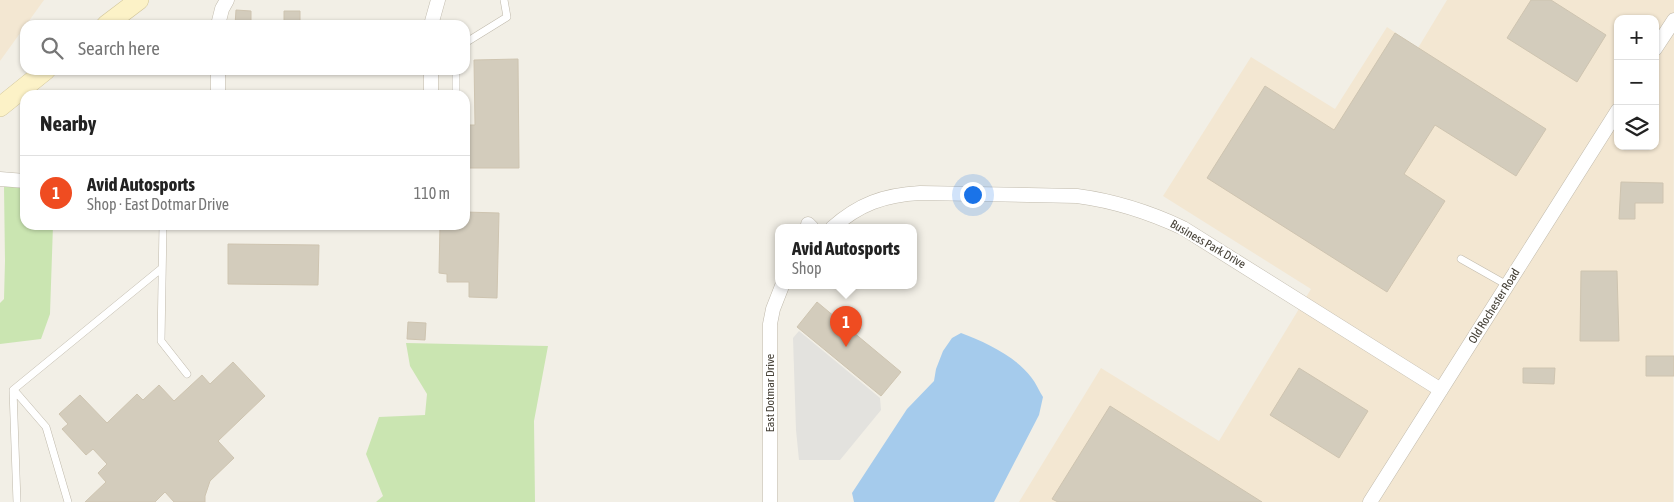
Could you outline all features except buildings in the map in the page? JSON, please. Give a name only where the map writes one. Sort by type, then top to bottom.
[{"type":"street","points":[[113,20],[139,0]]},
{"type":"street","points":[[219,20],[227,0]]},
{"type":"street","points":[[432,20],[438,0]]},
{"type":"street","points":[[1659,43],[1674,20]]},
{"type":"street","points":[[22,90],[40,75]]},
{"type":"street","points":[[218,75],[218,90]]},
{"type":"street","points":[[431,75],[431,90]]},
{"type":"street","points":[[0,108],[20,91]]},
{"type":"street","name":"Old Rochester Road","points":[[1370,502],[1614,116]]},
{"type":"street","points":[[0,179],[20,181]]},
{"type":"street","name":"Business Park Drive","points":[[837,224],[867,204],[898,194],[1077,196],[1138,208],[1183,228],[1441,390]]},
{"type":"street","name":"East Dotmar Drive","points":[[770,502],[770,324],[773,309],[781,289]]},
{"type":"lane","points":[[470,40],[507,17],[504,0]]},
{"type":"lane","points":[[456,75],[456,90]]},
{"type":"lane","points":[[163,230],[161,342],[187,374]]},
{"type":"lane","points":[[1461,259],[1507,286]]},
{"type":"lane","points":[[14,390],[162,268]]},
{"type":"lane","points":[[14,390],[17,502]]},
{"type":"lane","points":[[14,390],[46,427],[68,502]]},
{"type":"shaded area","points":[[0,0],[44,0],[30,20],[20,20],[20,33],[0,61]]},
{"type":"shaded area","points":[[1447,0],[1674,0],[1673,502],[1019,502],[1101,368],[1219,441],[1311,289],[1163,196],[1251,57],[1335,109],[1387,27],[1418,48]]},
{"type":"shaded area","points":[[799,331],[880,398],[881,410],[840,460],[799,460],[796,430],[793,338]]},
{"type":"green space","points":[[4,186],[20,187],[20,230],[53,230],[50,314],[41,339],[0,344],[0,303],[4,299]]},
{"type":"green space","points":[[406,343],[548,346],[534,421],[535,502],[376,502],[383,496],[366,454],[379,417],[425,415],[427,394],[410,366]]},
{"type":"water","points":[[961,333],[989,345],[1017,363],[1033,379],[1043,397],[1039,415],[994,502],[854,502],[852,493],[907,409],[934,381],[936,369],[943,351],[952,338]]},
{"type":"place","name":"Avid Autosports","points":[[846,347]]}]
